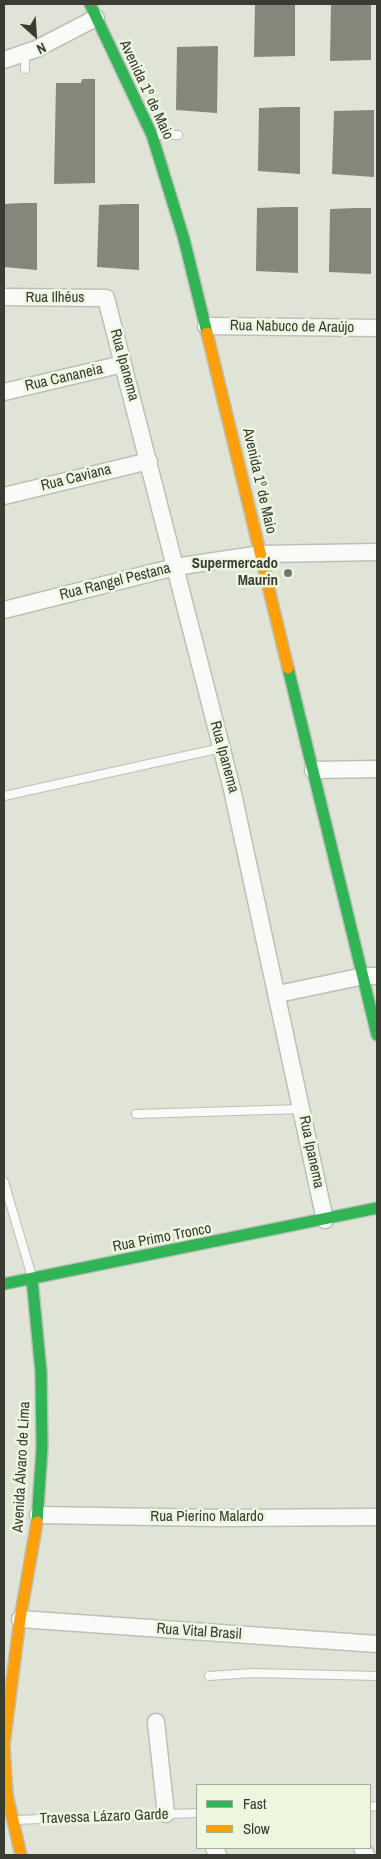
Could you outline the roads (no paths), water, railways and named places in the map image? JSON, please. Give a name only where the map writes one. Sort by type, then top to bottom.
[{"type":"street","points":[[4,60],[25,61],[93,11]]},
{"type":"street","name":"Avenida 1º de Maio","points":[[93,11],[134,93],[152,135],[184,239],[313,770],[371,976],[377,1035]]},
{"type":"street","name":"Rua Ilhéus","points":[[4,297],[106,298]]},
{"type":"street","name":"Rua Ipanema","points":[[106,298],[232,789],[278,994],[325,1220]]},
{"type":"street","name":"Rua Nabuco de Araújo","points":[[206,326],[377,328]]},
{"type":"street","name":"Rua Cananeia","points":[[4,392],[123,364]]},
{"type":"street","name":"Rua Caviana","points":[[4,496],[149,461]]},
{"type":"street","name":"Rua Rangel Pestana","points":[[4,610],[175,567],[261,554],[377,552]]},
{"type":"street","points":[[313,770],[377,769]]},
{"type":"street","points":[[278,994],[371,976]]},
{"type":"street","name":"Rua Primo Tronco","points":[[8,1283],[377,1208]]},
{"type":"street","name":"Avenida Álvaro de Lima","points":[[4,1744],[20,1619],[38,1515],[42,1448],[41,1372],[32,1279]]},
{"type":"street","name":"Rua Pierino Malardo","points":[[38,1515],[217,1518],[377,1517]]},
{"type":"street","name":"Rua Vital Brasil","points":[[20,1619],[377,1644]]},
{"type":"street","points":[[156,1722],[166,1814]]},
{"type":"street","points":[[4,1748],[6,1795],[11,1820],[22,1855]]},
{"type":"lane","points":[[152,135],[178,134]]},
{"type":"lane","points":[[4,796],[221,748]]},
{"type":"lane","points":[[136,1114],[302,1109]]},
{"type":"lane","points":[[4,1182],[32,1279]]},
{"type":"lane","points":[[209,1676],[253,1673],[377,1676]]},
{"type":"lane","name":"Travessa Lázaro Garde","points":[[11,1820],[196,1813]]},
{"type":"place","name":"Supermercado Maurin","points":[[288,573]]}]
